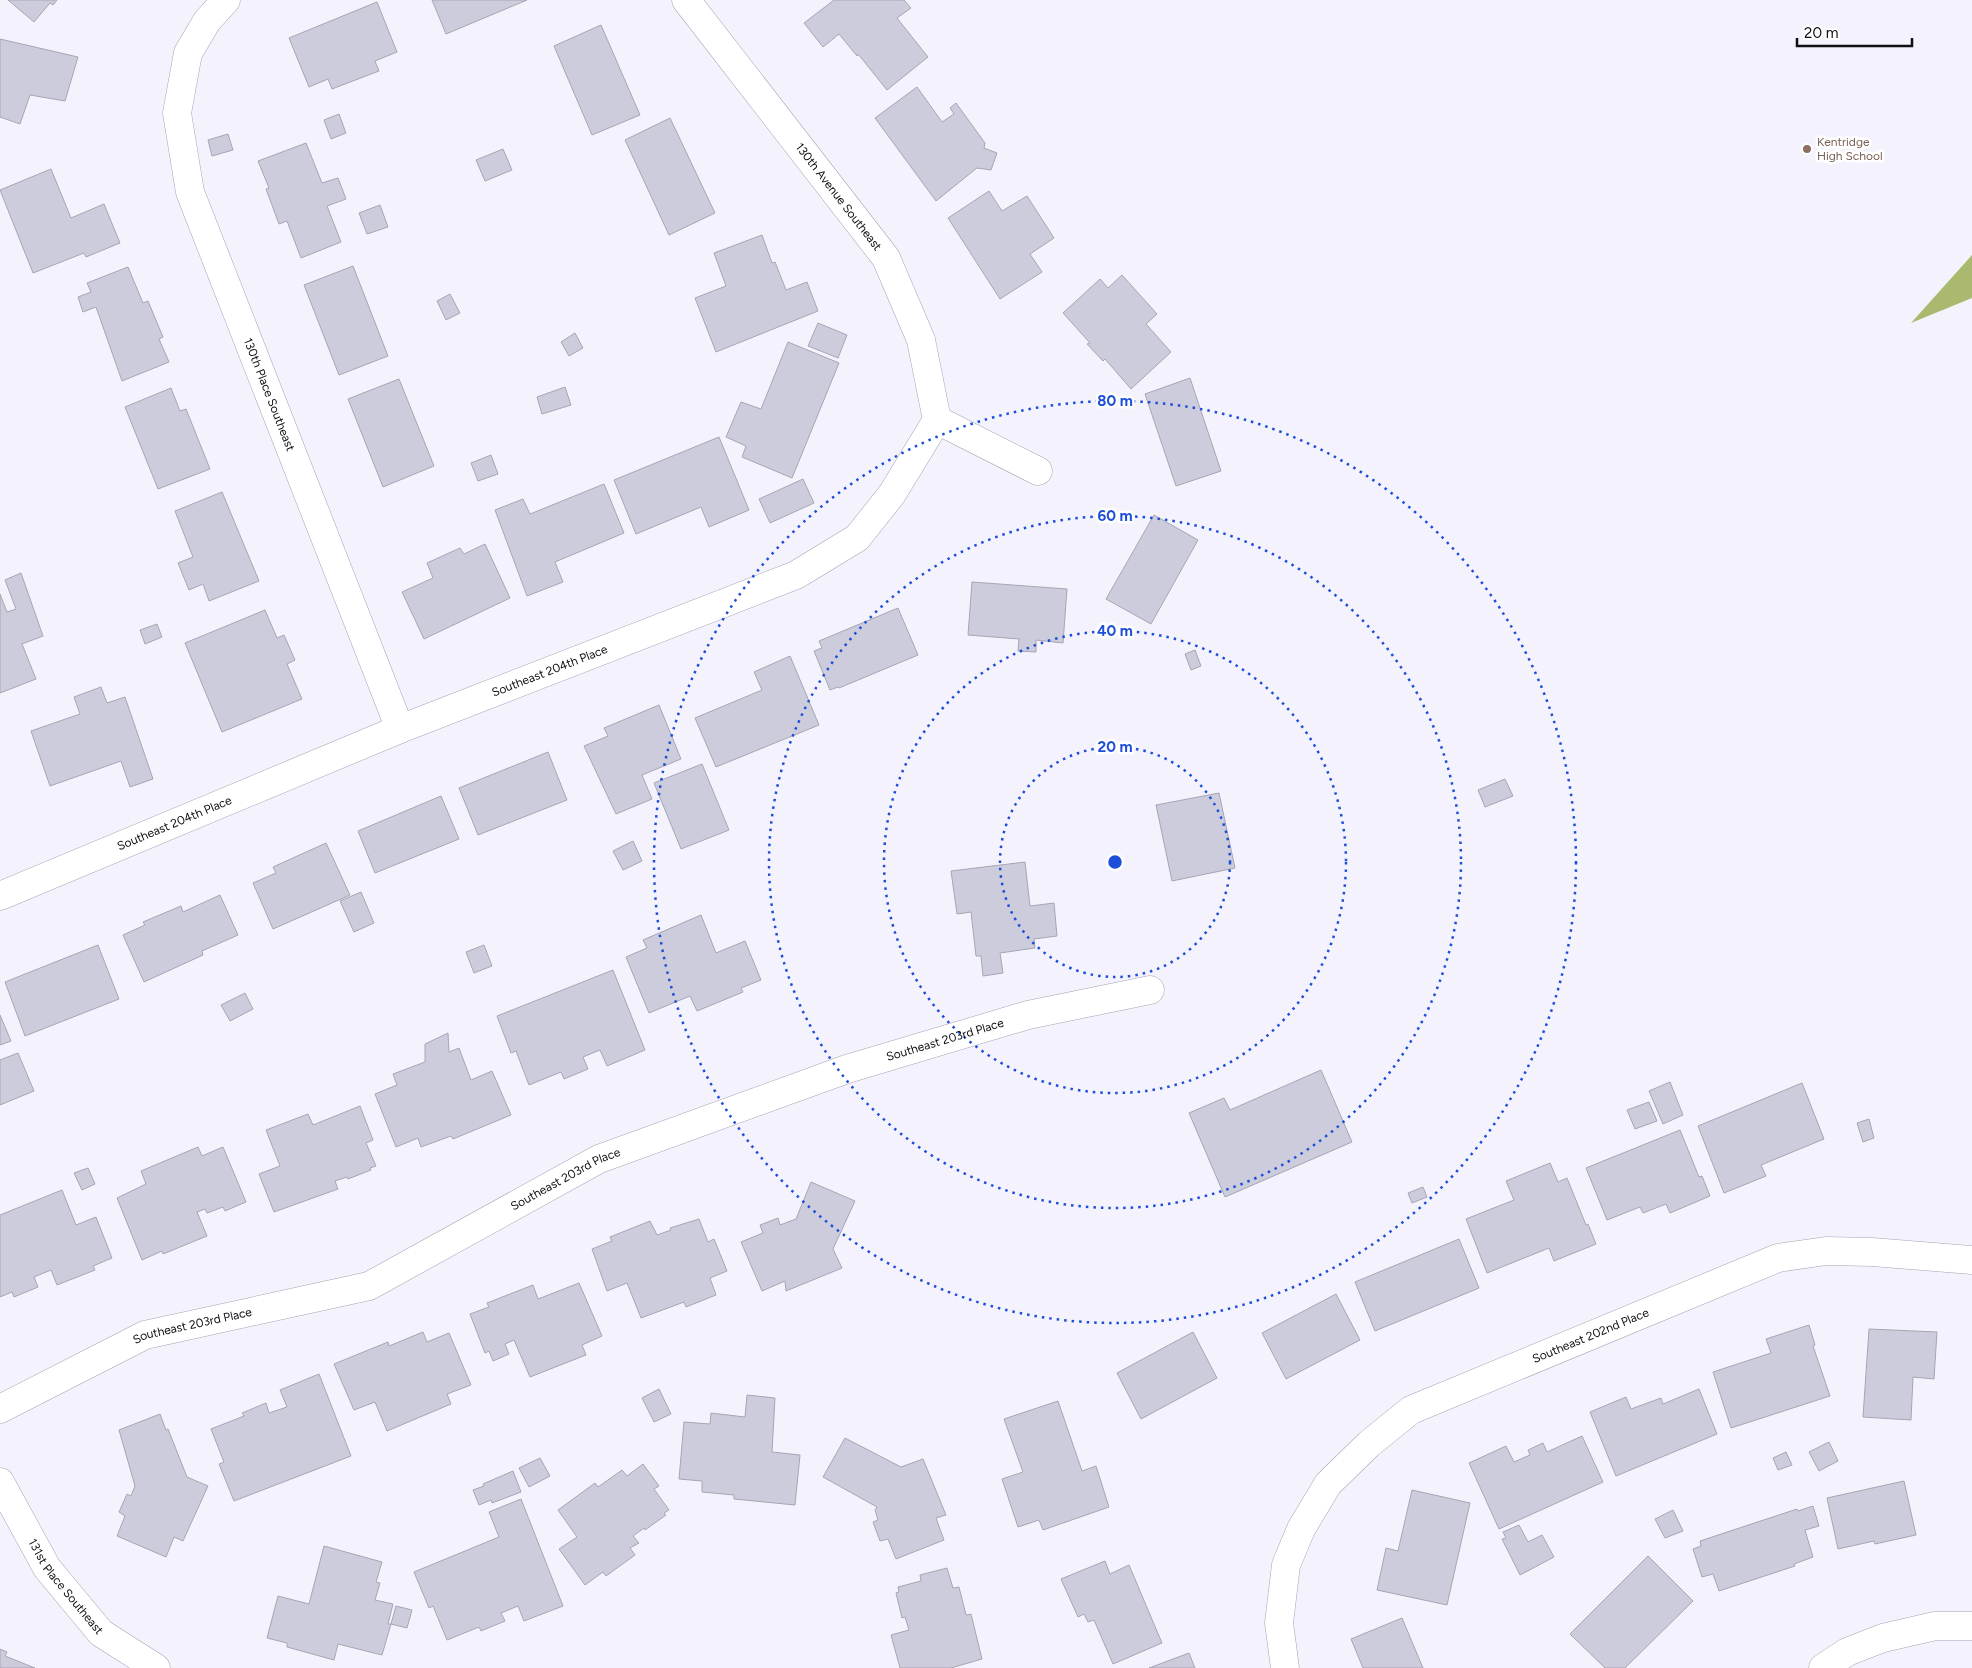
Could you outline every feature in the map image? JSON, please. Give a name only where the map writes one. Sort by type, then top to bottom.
[{"type":"street","name":"130th Place Southeast","points":[[226,0],[207,21],[188,53],[177,113],[190,192],[400,729]]},
{"type":"street","name":"130th Avenue Southeast","points":[[686,0],[886,258],[922,340],[937,420]]},
{"type":"street","points":[[937,420],[1038,471]]},
{"type":"street","name":"Southeast 204th Place","points":[[0,896],[400,729],[796,575],[857,538],[892,494],[937,420]]},
{"type":"street","name":"Southeast 203rd Place","points":[[0,1409],[145,1335],[369,1286],[599,1159],[847,1069],[1028,1015],[1150,990]]},
{"type":"street","name":"Southeast 202nd Place","points":[[1285,1668],[1279,1623],[1286,1565],[1301,1529],[1328,1484],[1369,1444],[1411,1410],[1778,1258],[1826,1251],[1872,1252],[1972,1260]]},
{"type":"street","name":"131st Place Southeast","points":[[0,1482],[47,1568],[101,1633],[156,1668]]},
{"type":"street","points":[[1822,1668],[1847,1652],[1883,1638],[1935,1626],[1972,1626]]},
{"type":"green space","points":[[1972,255],[1972,298],[1911,323]]},
{"type":"building","points":[[8,0],[57,0],[53,5],[50,3],[34,22]]},
{"type":"building","points":[[432,0],[527,0],[446,34]]},
{"type":"building","points":[[834,0],[904,0],[911,8],[897,18],[928,57],[887,90],[839,34],[823,47],[804,23]]},
{"type":"building","points":[[377,2],[397,52],[375,61],[379,71],[332,89],[328,79],[309,87],[289,38]]},
{"type":"building","points":[[601,25],[640,115],[592,135],[554,46]]},
{"type":"building","points":[[0,39],[78,57],[65,101],[30,95],[20,124],[0,117]]},
{"type":"building","points":[[917,87],[942,122],[954,114],[950,108],[956,103],[985,143],[984,148],[997,153],[991,170],[977,168],[936,201],[875,118]]},
{"type":"building","points":[[339,114],[346,133],[331,139],[324,120]]},
{"type":"building","points":[[670,118],[715,213],[669,235],[625,140]]},
{"type":"building","points":[[228,134],[233,150],[212,156],[208,140]]},
{"type":"building","points":[[306,143],[322,183],[338,178],[346,199],[327,206],[341,242],[301,258],[287,221],[279,224],[266,189],[269,188],[258,161]]},
{"type":"building","points":[[503,149],[512,170],[485,181],[476,160]]},
{"type":"building","points":[[51,169],[71,218],[104,204],[120,243],[86,257],[84,253],[33,273],[0,190]]},
{"type":"building","points":[[989,191],[1002,211],[1027,196],[1054,238],[1030,254],[1042,272],[1000,299],[948,218]]},
{"type":"building","points":[[380,205],[388,227],[367,234],[359,213]]},
{"type":"building","points":[[762,235],[772,263],[775,262],[786,290],[807,282],[818,311],[716,352],[695,298],[726,286],[714,253]]},
{"type":"building","points":[[353,266],[388,356],[339,375],[304,285]]},
{"type":"building","points":[[128,267],[143,303],[148,301],[163,337],[159,339],[169,362],[122,381],[96,307],[83,312],[78,297],[91,292],[87,283]]},
{"type":"building","points":[[1122,275],[1157,314],[1146,324],[1171,352],[1131,389],[1105,359],[1103,361],[1087,344],[1090,343],[1063,313],[1100,279],[1108,288]]},
{"type":"building","points":[[450,294],[460,313],[446,320],[437,301]]},
{"type":"building","points":[[818,323],[847,335],[838,358],[808,346]]},
{"type":"building","points":[[575,333],[583,348],[569,356],[561,342]]},
{"type":"building","points":[[788,342],[839,363],[792,478],[742,457],[746,446],[726,437],[741,402],[761,409]]},
{"type":"building","points":[[1190,378],[1221,471],[1176,486],[1145,394]]},
{"type":"building","points":[[399,379],[434,466],[383,487],[348,399]]},
{"type":"building","points":[[565,387],[571,405],[542,414],[537,397]]},
{"type":"building","points":[[171,388],[180,411],[186,409],[210,469],[158,489],[125,407]]},
{"type":"building","points":[[719,437],[749,510],[709,527],[701,507],[636,534],[614,480]]},
{"type":"building","points":[[491,455],[498,474],[478,481],[471,463]]},
{"type":"building","points":[[803,479],[814,503],[770,523],[759,499]]},
{"type":"building","points":[[604,484],[624,533],[555,562],[563,582],[527,596],[495,510],[523,499],[530,514]]},
{"type":"building","points":[[222,492],[259,581],[209,601],[203,584],[189,590],[178,563],[193,557],[175,511]]},
{"type":"building","points":[[1154,515],[1198,540],[1151,624],[1106,599]]},
{"type":"building","points":[[485,544],[510,598],[424,639],[402,592],[433,578],[427,563],[460,548],[464,554]]},
{"type":"building","points":[[21,573],[43,636],[22,644],[36,679],[0,693],[0,594],[7,612],[16,609],[5,580]]},
{"type":"building","points":[[972,582],[1067,589],[1063,643],[1036,640],[1036,652],[1018,651],[1019,639],[968,635]]},
{"type":"building","points":[[898,608],[918,655],[830,690],[814,651],[822,648],[819,641]]},
{"type":"building","points":[[265,610],[277,638],[284,635],[295,660],[287,664],[302,699],[222,732],[185,643]]},
{"type":"building","points":[[157,624],[162,637],[145,644],[140,630]]},
{"type":"building","points":[[1195,650],[1201,666],[1191,670],[1185,654]]},
{"type":"building","points":[[790,656],[819,725],[716,767],[695,718],[762,690],[754,672]]},
{"type":"building","points":[[101,687],[107,703],[125,697],[153,779],[130,787],[121,761],[50,786],[31,731],[80,714],[74,697]]},
{"type":"building","points":[[659,705],[681,759],[642,775],[652,799],[616,814],[584,746],[608,736],[604,728]]},
{"type":"building","points":[[548,752],[567,800],[478,835],[459,788]]},
{"type":"building","points":[[702,764],[729,830],[681,849],[654,783]]},
{"type":"building","points":[[1505,779],[1513,796],[1485,807],[1478,790]]},
{"type":"building","points":[[1219,793],[1235,868],[1172,881],[1156,805]]},
{"type":"building","points":[[441,796],[459,839],[375,873],[358,831]]},
{"type":"building","points":[[633,841],[642,861],[623,870],[613,851]]},
{"type":"building","points":[[326,843],[350,895],[273,929],[253,883],[276,873],[273,867]]},
{"type":"building","points":[[1025,862],[1030,906],[1054,903],[1057,936],[1034,939],[1035,948],[1000,953],[1003,973],[983,976],[981,956],[976,956],[971,912],[957,914],[951,871]]},
{"type":"building","points":[[361,892],[374,923],[354,932],[340,901]]},
{"type":"building","points":[[220,895],[238,935],[202,951],[203,955],[144,982],[123,935],[145,925],[143,922],[181,906],[183,912]]},
{"type":"building","points":[[701,915],[716,953],[745,941],[761,980],[741,988],[743,992],[697,1011],[690,996],[649,1013],[626,957],[647,948],[643,940]]},
{"type":"building","points":[[98,945],[119,999],[25,1036],[5,982]]},
{"type":"building","points":[[484,945],[492,966],[474,973],[466,952]]},
{"type":"building","points":[[613,970],[645,1050],[607,1066],[600,1050],[583,1057],[588,1069],[564,1079],[561,1072],[529,1085],[516,1051],[511,1053],[497,1016]]},
{"type":"building","points":[[245,993],[253,1009],[230,1021],[221,1005]]},
{"type":"building","points":[[0,1015],[11,1041],[0,1045]]},
{"type":"building","points":[[448,1033],[449,1052],[459,1048],[471,1080],[492,1071],[511,1115],[453,1139],[451,1136],[421,1147],[418,1138],[396,1147],[375,1094],[397,1085],[393,1074],[425,1062],[425,1044]]},
{"type":"building","points":[[18,1053],[34,1091],[0,1105],[0,1060]]},
{"type":"building","points":[[1321,1070],[1352,1142],[1225,1197],[1189,1113],[1224,1098],[1230,1110]]},
{"type":"building","points":[[1670,1082],[1683,1115],[1663,1124],[1649,1091]]},
{"type":"building","points":[[1802,1083],[1824,1139],[1761,1165],[1766,1176],[1724,1193],[1698,1126]]},
{"type":"building","points":[[1649,1102],[1657,1121],[1635,1129],[1627,1110]]},
{"type":"building","points":[[360,1106],[373,1140],[366,1143],[376,1166],[370,1168],[371,1170],[348,1179],[347,1177],[335,1181],[338,1189],[274,1212],[259,1174],[280,1166],[266,1130],[308,1114],[313,1125]]},
{"type":"building","points":[[1869,1119],[1874,1138],[1863,1142],[1857,1123]]},
{"type":"building","points":[[1680,1130],[1699,1177],[1702,1176],[1710,1196],[1670,1213],[1666,1204],[1643,1213],[1640,1207],[1607,1220],[1586,1168]]},
{"type":"building","points":[[198,1147],[202,1156],[223,1147],[246,1202],[225,1211],[223,1207],[207,1213],[205,1209],[197,1212],[207,1236],[163,1254],[162,1251],[142,1260],[117,1198],[146,1184],[141,1171]]},
{"type":"building","points":[[1550,1163],[1558,1182],[1567,1178],[1586,1225],[1588,1224],[1596,1244],[1554,1261],[1549,1248],[1487,1273],[1466,1219],[1514,1200],[1506,1181]]},
{"type":"building","points":[[88,1168],[95,1184],[82,1190],[74,1173]]},
{"type":"building","points":[[811,1182],[855,1201],[833,1249],[842,1268],[786,1291],[785,1281],[762,1291],[741,1242],[763,1233],[760,1225],[778,1218],[780,1225],[796,1219]]},
{"type":"building","points":[[1423,1187],[1427,1197],[1412,1203],[1408,1193]]},
{"type":"building","points":[[62,1190],[76,1225],[96,1217],[112,1258],[93,1266],[95,1270],[57,1285],[51,1270],[34,1277],[38,1287],[14,1297],[12,1292],[0,1297],[0,1215]]},
{"type":"building","points":[[699,1219],[708,1242],[714,1239],[727,1271],[710,1278],[716,1295],[686,1307],[684,1302],[641,1318],[627,1283],[607,1291],[592,1249],[612,1241],[610,1237],[650,1221],[657,1235],[671,1230],[670,1228]]},
{"type":"building","points":[[1459,1239],[1479,1288],[1375,1331],[1355,1282]]},
{"type":"building","points":[[579,1283],[602,1336],[582,1345],[586,1355],[530,1377],[514,1340],[505,1344],[509,1354],[493,1361],[489,1351],[485,1353],[470,1314],[489,1307],[487,1303],[533,1285],[538,1299]]},
{"type":"building","points":[[1336,1294],[1360,1340],[1286,1379],[1262,1333]]},
{"type":"building","points":[[1809,1325],[1815,1345],[1813,1346],[1830,1396],[1731,1428],[1713,1372],[1771,1353],[1766,1339]]},
{"type":"building","points":[[1869,1329],[1937,1332],[1934,1379],[1913,1377],[1911,1420],[1863,1417]]},
{"type":"building","points":[[423,1332],[427,1342],[449,1333],[471,1385],[447,1394],[451,1404],[387,1431],[375,1402],[354,1410],[334,1364],[388,1342],[389,1346]]},
{"type":"building","points":[[1193,1332],[1217,1378],[1141,1419],[1117,1373]]},
{"type":"building","points":[[319,1374],[351,1456],[234,1501],[219,1464],[224,1462],[211,1429],[244,1416],[242,1413],[266,1403],[269,1413],[287,1407],[280,1390]]},
{"type":"building","points":[[659,1389],[671,1414],[654,1422],[642,1398]]},
{"type":"building","points":[[1699,1389],[1717,1434],[1616,1476],[1590,1412],[1626,1397],[1631,1409],[1661,1398],[1663,1404]]},
{"type":"building","points":[[747,1395],[775,1398],[772,1452],[800,1455],[795,1505],[734,1499],[734,1495],[702,1492],[702,1481],[679,1479],[684,1422],[710,1424],[711,1413],[745,1417]]},
{"type":"building","points":[[1058,1401],[1082,1471],[1096,1466],[1109,1507],[1043,1530],[1039,1520],[1018,1527],[1002,1479],[1023,1472],[1004,1419]]},
{"type":"building","points":[[160,1414],[187,1477],[208,1486],[183,1541],[174,1537],[166,1557],[117,1536],[125,1516],[119,1512],[127,1494],[131,1496],[135,1486],[119,1430]]},
{"type":"building","points":[[1582,1436],[1603,1482],[1499,1529],[1469,1463],[1506,1446],[1514,1462],[1530,1455],[1528,1450],[1543,1443],[1547,1452]]},
{"type":"building","points":[[845,1438],[901,1467],[923,1459],[946,1515],[936,1518],[944,1540],[896,1559],[888,1539],[880,1541],[873,1522],[878,1520],[875,1510],[877,1507],[823,1477]]},
{"type":"building","points":[[1829,1442],[1838,1461],[1819,1471],[1809,1452]]},
{"type":"building","points":[[1786,1452],[1792,1465],[1778,1470],[1773,1458]]},
{"type":"building","points":[[540,1458],[550,1476],[529,1487],[519,1468]]},
{"type":"building","points":[[643,1464],[659,1486],[654,1489],[669,1510],[664,1513],[666,1515],[633,1536],[639,1543],[630,1548],[635,1555],[606,1576],[603,1572],[585,1585],[559,1549],[577,1537],[558,1510],[595,1483],[598,1487],[622,1470],[627,1476]]},
{"type":"building","points":[[513,1471],[521,1492],[492,1503],[491,1500],[479,1505],[473,1490]]},
{"type":"building","points":[[1904,1481],[1916,1535],[1875,1544],[1874,1541],[1838,1549],[1827,1498]]},
{"type":"building","points":[[1412,1490],[1470,1503],[1447,1605],[1377,1590],[1386,1548],[1398,1551]]},
{"type":"building","points":[[521,1499],[563,1606],[524,1621],[518,1606],[501,1613],[505,1621],[481,1631],[479,1627],[447,1640],[433,1606],[429,1608],[414,1572],[499,1537],[489,1512]]},
{"type":"building","points":[[1813,1506],[1819,1526],[1805,1530],[1813,1557],[1794,1564],[1795,1566],[1719,1591],[1713,1574],[1702,1577],[1693,1549],[1701,1546],[1700,1541],[1797,1509],[1798,1511]]},
{"type":"building","points":[[1673,1510],[1683,1531],[1665,1538],[1655,1519]]},
{"type":"building","points":[[1519,1525],[1528,1542],[1542,1535],[1554,1557],[1520,1575],[1502,1539],[1506,1538],[1503,1532]]},
{"type":"building","points":[[324,1546],[382,1562],[376,1582],[380,1583],[375,1600],[393,1604],[388,1624],[391,1624],[382,1655],[338,1644],[334,1660],[287,1647],[287,1643],[267,1638],[278,1596],[309,1604]]},
{"type":"building","points":[[1648,1556],[1693,1601],[1625,1668],[1605,1668],[1570,1634]]},
{"type":"building","points":[[1105,1561],[1110,1574],[1129,1565],[1162,1643],[1113,1664],[1094,1620],[1088,1622],[1084,1614],[1078,1617],[1061,1579]]},
{"type":"building","points":[[947,1568],[953,1588],[959,1587],[966,1615],[971,1614],[982,1659],[951,1668],[900,1668],[891,1635],[909,1630],[905,1617],[902,1618],[896,1593],[899,1592],[898,1587],[921,1581],[920,1575]]},
{"type":"building","points":[[396,1606],[412,1610],[407,1628],[391,1624]]},
{"type":"building","points":[[1402,1618],[1423,1668],[1363,1668],[1351,1639]]},
{"type":"building","points":[[0,1649],[7,1652],[5,1656],[35,1668],[0,1668]]},
{"type":"building","points":[[1189,1653],[1195,1668],[1149,1668]]},
{"type":"place","name":"Kentridge High School","points":[[1807,149]]}]
